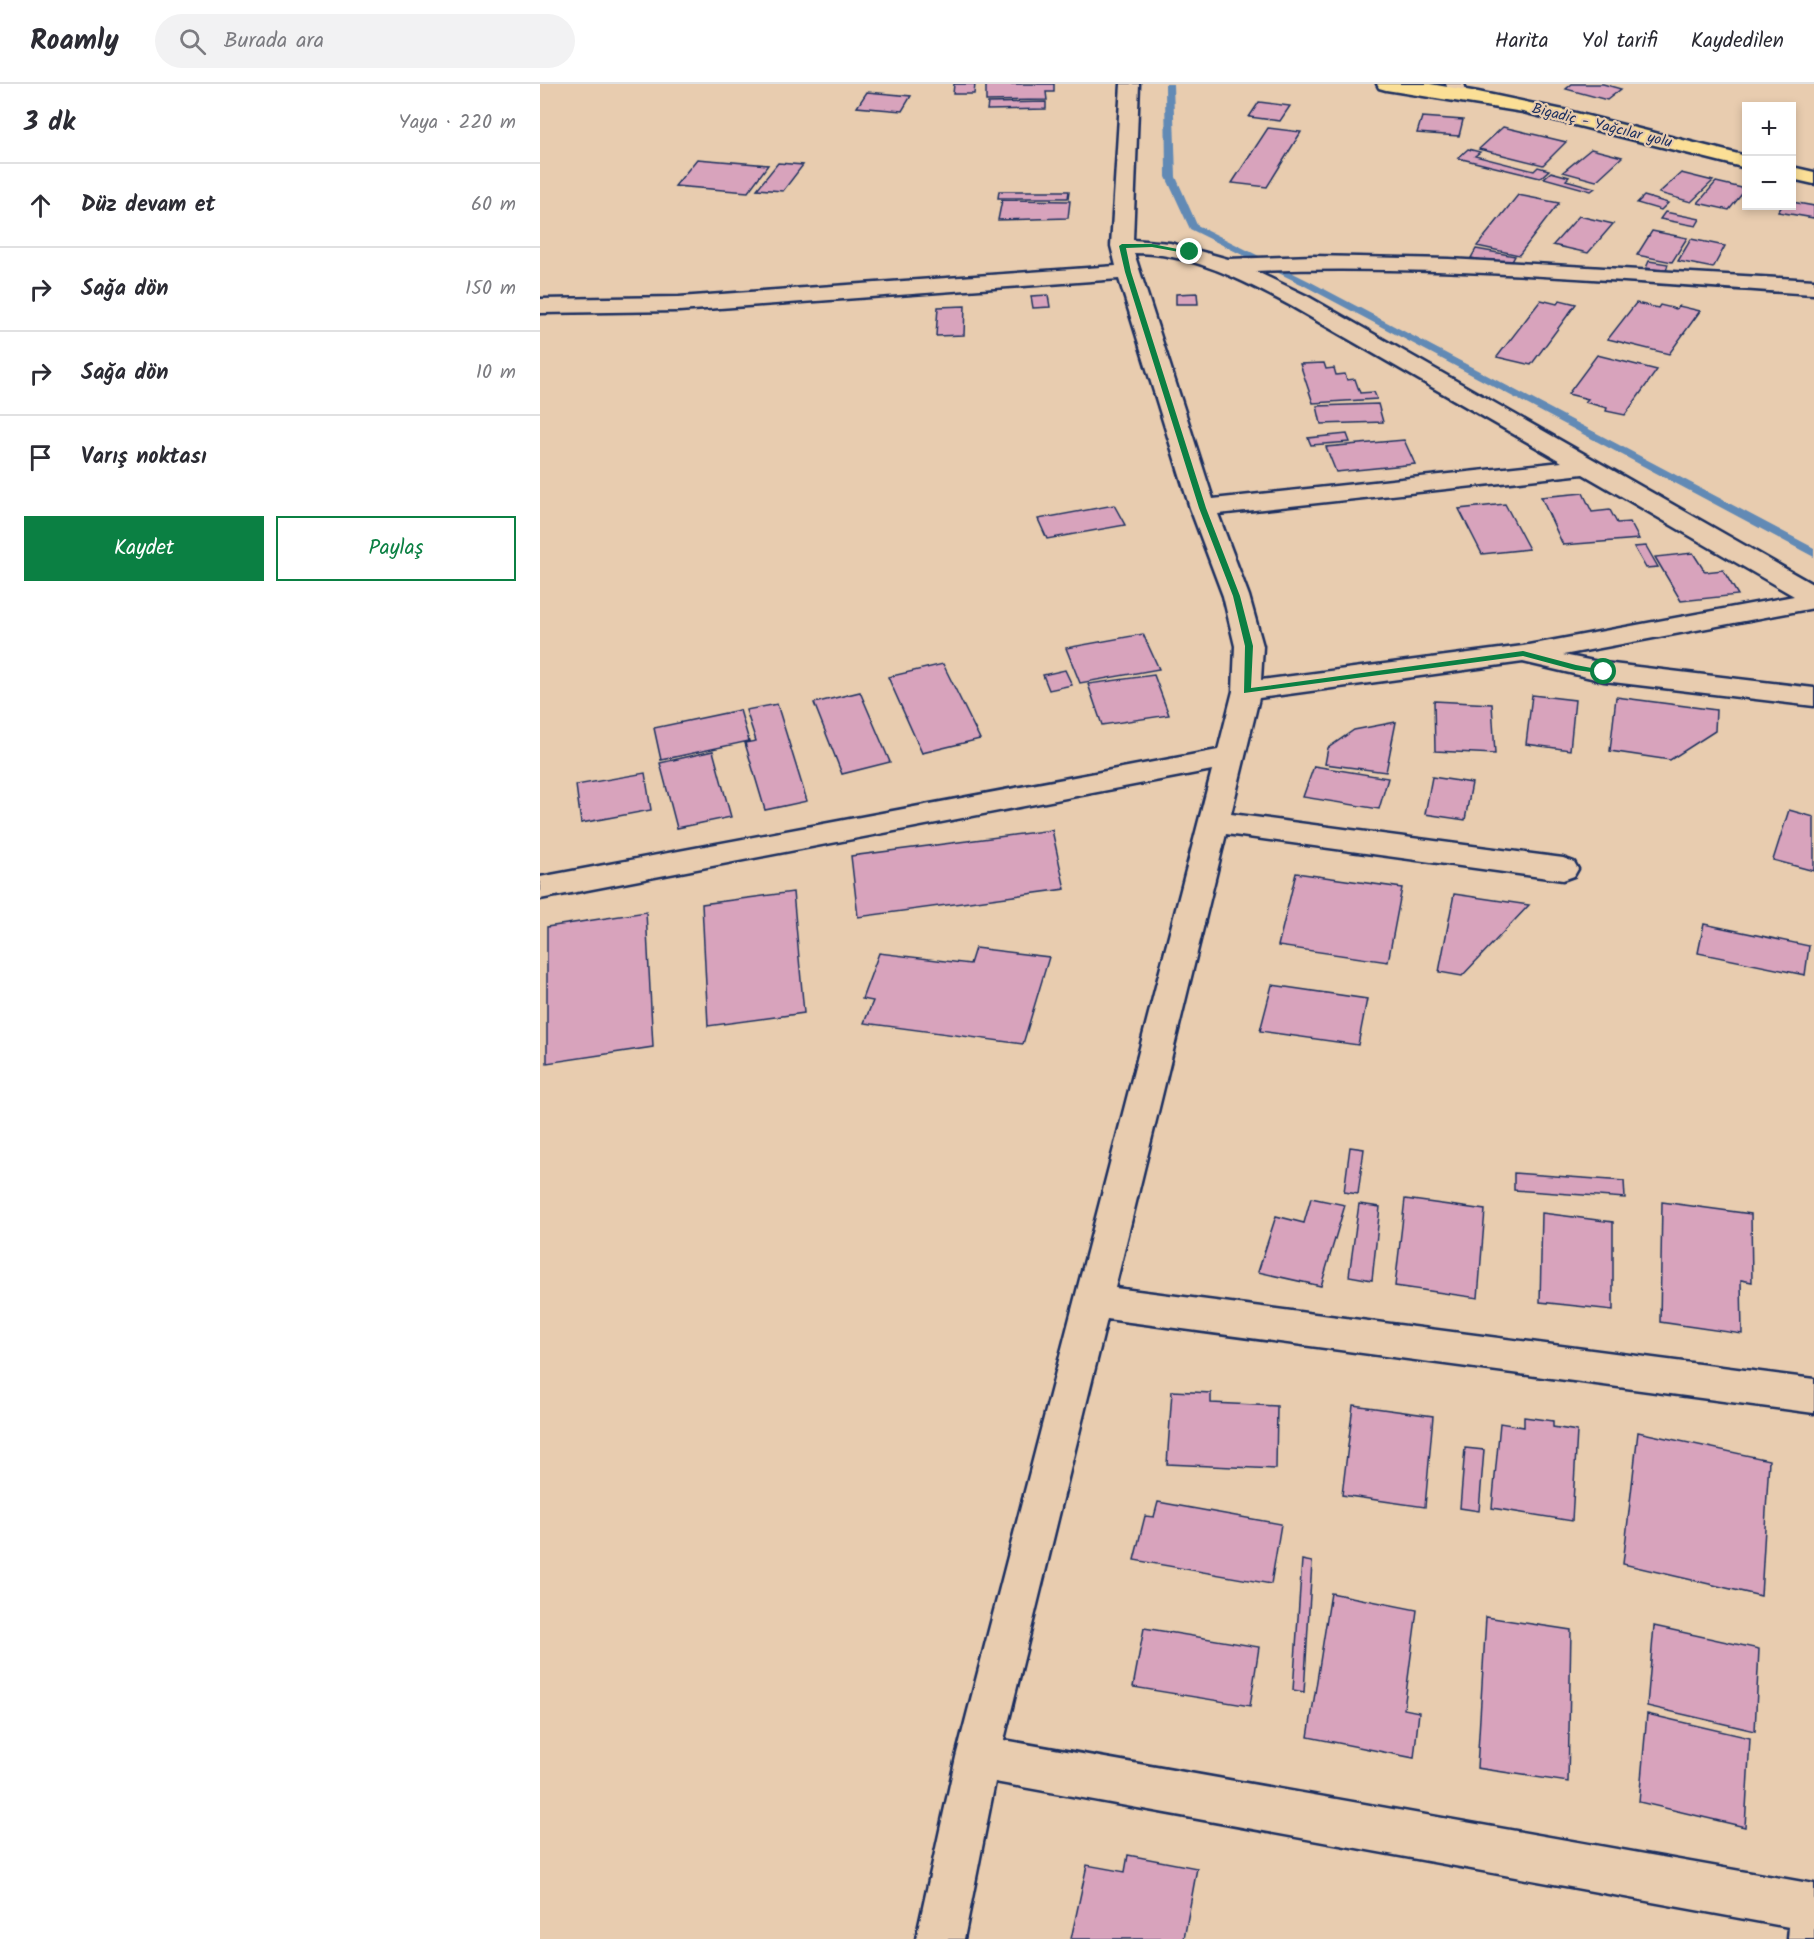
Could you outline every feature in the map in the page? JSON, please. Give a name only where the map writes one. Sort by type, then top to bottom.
[{"type":"main road","name":"Bigadiç - Yağcılar yolu","points":[[1386,84],[1456,89],[1742,161]]},
{"type":"main road","points":[[1796,174],[1814,178]]},
{"type":"street","points":[[940,1939],[978,1757],[1247,692],[1249,646],[1236,596],[1203,508],[1125,259],[1130,84]]},
{"type":"street","points":[[540,306],[679,304],[1125,259],[1172,248],[1241,265],[1313,262],[1449,265],[1814,287]]},
{"type":"street","points":[[1241,265],[1299,301],[1814,596]]},
{"type":"street","points":[[1203,508],[1588,466]]},
{"type":"street","points":[[1247,692],[1523,654],[1814,600]]},
{"type":"street","points":[[1523,654],[1575,668],[1814,697]]},
{"type":"street","points":[[540,888],[1231,757]]},
{"type":"street","points":[[1215,822],[1563,869]]},
{"type":"street","points":[[1092,1301],[1814,1396]]},
{"type":"street","points":[[978,1757],[1814,1907],[1812,1939]]},
{"type":"building","points":[[954,84],[975,84],[974,94],[953,94]]},
{"type":"building","points":[[986,84],[1054,84],[1054,92],[1046,92],[1047,100],[986,101]]},
{"type":"building","points":[[1572,84],[1603,84],[1621,89],[1607,100],[1566,89]]},
{"type":"building","points":[[867,92],[911,96],[902,111],[857,107]]},
{"type":"building","points":[[1046,102],[1046,109],[987,110],[988,103]]},
{"type":"building","points":[[1259,102],[1290,106],[1280,121],[1249,117]]},
{"type":"building","points":[[1422,117],[1463,120],[1459,136],[1417,133]]},
{"type":"building","points":[[1503,127],[1566,142],[1543,165],[1479,149]]},
{"type":"building","points":[[1268,128],[1301,132],[1267,187],[1232,183]]},
{"type":"building","points":[[1468,149],[1480,152],[1475,156],[1534,171],[1538,167],[1549,170],[1540,178],[1458,158]]},
{"type":"building","points":[[1591,149],[1622,157],[1596,181],[1563,172]]},
{"type":"building","points":[[697,159],[768,165],[748,192],[675,186]]},
{"type":"building","points":[[778,163],[803,165],[783,191],[757,189]]},
{"type":"building","points":[[1551,172],[1569,177],[1566,180],[1595,188],[1591,191],[1544,178]]},
{"type":"building","points":[[1681,173],[1713,181],[1691,202],[1659,193]]},
{"type":"building","points":[[1716,182],[1742,188],[1742,194],[1729,210],[1698,203]]},
{"type":"building","points":[[999,191],[1069,191],[1068,198],[998,198]]},
{"type":"building","points":[[1518,195],[1559,203],[1519,255],[1477,246]]},
{"type":"building","points":[[1644,196],[1668,203],[1661,210],[1637,203]]},
{"type":"building","points":[[1002,200],[1070,201],[1068,218],[998,220]]},
{"type":"building","points":[[1796,203],[1814,206],[1814,218],[1778,212],[1779,210],[1796,210]]},
{"type":"building","points":[[1665,212],[1700,219],[1696,226],[1660,219]]},
{"type":"building","points":[[1579,216],[1613,224],[1588,253],[1553,245]]},
{"type":"building","points":[[1652,231],[1687,238],[1672,262],[1637,255]]},
{"type":"building","points":[[1691,239],[1725,246],[1713,268],[1678,261]]},
{"type":"building","points":[[1476,249],[1515,256],[1510,265],[1471,258]]},
{"type":"building","points":[[1649,261],[1668,264],[1666,271],[1646,268]]},
{"type":"building","points":[[1197,293],[1198,304],[1176,304],[1176,294]]},
{"type":"building","points":[[1048,295],[1050,307],[1033,308],[1031,296]]},
{"type":"building","points":[[1541,300],[1557,304],[1560,300],[1576,304],[1531,365],[1497,357]]},
{"type":"building","points":[[1636,303],[1658,308],[1660,305],[1676,309],[1679,306],[1700,311],[1669,354],[1608,339]]},
{"type":"building","points":[[965,306],[964,335],[936,336],[938,307]]},
{"type":"building","points":[[1597,355],[1657,370],[1625,415],[1606,411],[1607,408],[1585,402],[1588,399],[1568,394]]},
{"type":"building","points":[[1324,363],[1326,369],[1334,368],[1336,375],[1345,374],[1347,380],[1355,379],[1360,393],[1374,392],[1377,399],[1313,403],[1300,364]]},
{"type":"building","points":[[1378,404],[1383,422],[1321,424],[1317,406]]},
{"type":"building","points":[[1347,434],[1350,442],[1311,445],[1308,438]]},
{"type":"building","points":[[1404,440],[1415,464],[1336,472],[1326,447]]},
{"type":"building","points":[[1583,493],[1592,512],[1610,510],[1617,523],[1630,522],[1639,539],[1563,545],[1541,497]]},
{"type":"building","points":[[1505,504],[1529,549],[1482,554],[1459,509]]},
{"type":"building","points":[[1114,505],[1125,525],[1047,539],[1038,519]]},
{"type":"building","points":[[1646,546],[1658,567],[1646,568],[1634,547]]},
{"type":"building","points":[[1693,553],[1705,572],[1723,570],[1738,595],[1681,601],[1655,557]]},
{"type":"building","points":[[1143,634],[1159,669],[1080,683],[1066,648]]},
{"type":"building","points":[[943,664],[980,739],[922,753],[888,677]]},
{"type":"building","points":[[1065,670],[1072,685],[1049,690],[1043,675]]},
{"type":"building","points":[[1154,675],[1169,715],[1102,725],[1088,684]]},
{"type":"building","points":[[860,692],[890,762],[842,774],[814,703]]},
{"type":"building","points":[[1532,695],[1575,700],[1570,750],[1526,744]]},
{"type":"building","points":[[1616,697],[1716,710],[1715,731],[1670,760],[1610,751]]},
{"type":"building","points":[[1434,701],[1492,704],[1495,754],[1435,751]]},
{"type":"building","points":[[777,704],[807,801],[765,810],[745,743],[756,741],[746,710]]},
{"type":"building","points":[[740,710],[749,741],[661,760],[654,728]]},
{"type":"building","points":[[1396,722],[1386,772],[1325,764],[1328,748],[1354,730]]},
{"type":"building","points":[[713,751],[731,817],[677,828],[660,763]]},
{"type":"building","points":[[1314,766],[1388,778],[1379,809],[1303,797]]},
{"type":"building","points":[[645,773],[651,810],[581,823],[576,785]]},
{"type":"building","points":[[1432,777],[1472,783],[1465,820],[1425,814]]},
{"type":"building","points":[[1789,810],[1814,817],[1814,871],[1773,860]]},
{"type":"building","points":[[1052,830],[1065,889],[858,917],[851,856]]},
{"type":"building","points":[[1296,873],[1402,888],[1388,962],[1278,946]]},
{"type":"building","points":[[793,892],[804,1013],[708,1026],[702,904]]},
{"type":"building","points":[[1454,894],[1529,905],[1462,976],[1439,972]]},
{"type":"building","points":[[646,912],[653,1047],[547,1063],[547,927]]},
{"type":"building","points":[[1704,924],[1809,946],[1805,975],[1698,953]]},
{"type":"building","points":[[975,948],[1049,957],[1023,1044],[864,1023],[873,1001],[862,999],[879,953],[970,964]]},
{"type":"building","points":[[1272,985],[1367,999],[1358,1045],[1260,1031]]},
{"type":"building","points":[[1350,1147],[1364,1149],[1358,1194],[1344,1192]]},
{"type":"building","points":[[1514,1173],[1624,1181],[1625,1198],[1514,1190]]},
{"type":"building","points":[[1311,1198],[1345,1205],[1321,1286],[1258,1272],[1276,1216],[1304,1223]]},
{"type":"building","points":[[1405,1199],[1485,1210],[1478,1298],[1395,1286]]},
{"type":"building","points":[[1662,1202],[1751,1214],[1752,1282],[1741,1280],[1742,1334],[1660,1322]]},
{"type":"building","points":[[1359,1204],[1380,1207],[1372,1280],[1349,1276]]},
{"type":"building","points":[[1542,1213],[1613,1222],[1613,1310],[1540,1302]]},
{"type":"building","points":[[1172,1391],[1211,1393],[1211,1403],[1277,1406],[1276,1469],[1167,1464]]},
{"type":"building","points":[[1353,1405],[1433,1416],[1425,1507],[1342,1495]]},
{"type":"building","points":[[1524,1417],[1553,1421],[1553,1427],[1577,1431],[1572,1521],[1492,1508],[1500,1423],[1524,1427]]},
{"type":"building","points":[[1638,1432],[1769,1460],[1761,1596],[1623,1564]]},
{"type":"building","points":[[1465,1448],[1484,1450],[1479,1511],[1460,1508]]},
{"type":"building","points":[[1158,1502],[1281,1524],[1271,1584],[1134,1560],[1145,1516],[1154,1517]]},
{"type":"building","points":[[1302,1560],[1312,1562],[1304,1692],[1293,1690]]},
{"type":"building","points":[[1331,1593],[1417,1610],[1404,1709],[1419,1712],[1414,1758],[1308,1737]]},
{"type":"building","points":[[1486,1617],[1571,1630],[1568,1782],[1477,1768]]},
{"type":"building","points":[[1654,1626],[1759,1649],[1755,1731],[1647,1706]]},
{"type":"building","points":[[1144,1628],[1259,1647],[1250,1706],[1133,1687]]},
{"type":"building","points":[[1647,1714],[1750,1738],[1745,1827],[1639,1802]]},
{"type":"building","points":[[1128,1855],[1197,1868],[1184,1939],[1071,1939],[1087,1865],[1125,1872]]},
{"type":"waterway","points":[[1169,84],[1171,177],[1193,227],[1306,283],[1814,553]]},
{"type":"route","points":[[1190,252],[1152,246],[1122,246],[1128,272],[1203,508],[1236,596],[1249,646],[1247,692],[1523,654],[1575,668],[1604,672]]}]
